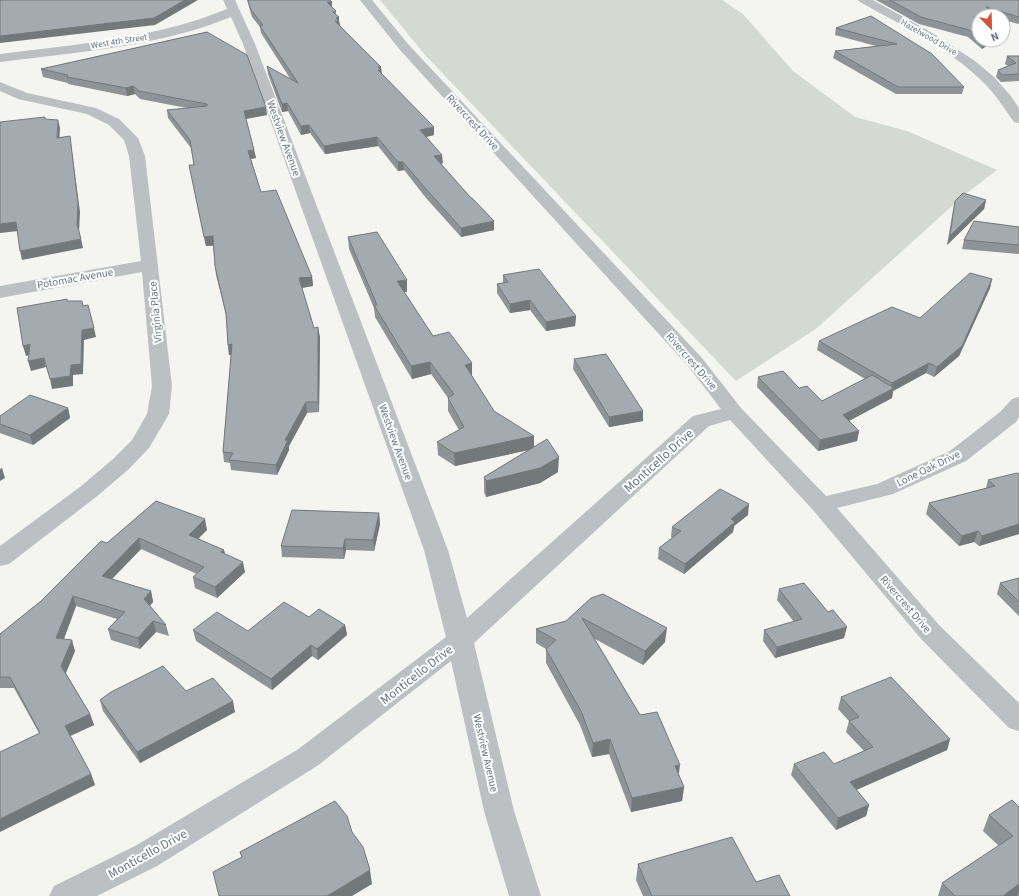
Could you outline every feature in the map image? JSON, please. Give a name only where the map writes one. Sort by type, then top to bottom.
[{"type":"street","name":"Rivercrest Drive","points":[[366,0],[404,47],[695,362],[734,412],[821,505],[931,633],[1019,720]]},
{"type":"street","name":"Hazelwood Drive","points":[[864,0],[957,53],[991,83],[1010,104],[1019,119]]},
{"type":"street","name":"West 4th Street","points":[[0,58],[163,34],[199,25],[232,6]]},
{"type":"street","name":"Westview Avenue","points":[[232,6],[249,44],[436,550],[460,640],[499,811],[525,896]]},
{"type":"street","name":"Virginia Place","points":[[0,558],[88,492],[121,464],[141,443],[158,414],[162,386],[137,156],[131,138],[114,122],[91,111],[23,96],[3,95]]},
{"type":"street","name":"Potomac Avenue","points":[[0,292],[150,265]]},
{"type":"street","name":"Lone Oak Drive","points":[[821,505],[885,489],[958,456],[1008,417],[1019,403]]},
{"type":"street","name":"Monticello Drive","points":[[65,896],[146,856],[308,758],[460,640],[701,420],[734,412]]},
{"type":"shaded area","points":[[380,0],[722,0],[743,14],[793,71],[855,117],[907,131],[997,170],[963,196],[817,328],[736,381],[426,56]]},
{"type":"building","points":[[0,0],[185,0],[154,18],[0,36]]},
{"type":"building","points":[[248,0],[330,0],[332,2],[327,2],[336,11],[333,12],[339,17],[336,18],[339,21],[335,21],[381,67],[378,67],[381,70],[378,70],[434,127],[420,130],[442,155],[434,156],[471,198],[494,221],[461,228],[403,162],[398,162],[377,137],[324,146],[309,125],[301,126],[287,103],[282,104],[267,66],[298,83],[260,26],[263,25],[251,10]]},
{"type":"building","points":[[890,0],[1019,0],[1019,17],[1011,15],[1011,8],[971,8],[971,32],[921,17]]},
{"type":"building","points":[[871,16],[932,54],[964,87],[898,87],[835,51],[897,44],[836,28]]},
{"type":"building","points":[[207,32],[247,55],[266,107],[244,111],[254,150],[248,151],[261,192],[276,190],[312,277],[299,278],[314,328],[318,327],[318,402],[306,402],[285,440],[288,440],[276,465],[229,460],[233,453],[223,452],[232,344],[228,345],[226,314],[215,266],[213,236],[204,237],[189,165],[194,165],[190,140],[167,110],[207,106],[207,104],[139,91],[133,86],[126,88],[67,77],[68,75],[41,69]]},
{"type":"building","points":[[1007,56],[1019,56],[1019,74],[1002,75],[998,70],[1016,63]]},
{"type":"building","points":[[45,117],[45,119],[58,120],[57,138],[70,136],[78,203],[77,224],[81,239],[20,251],[16,222],[0,224],[0,122]]},
{"type":"building","points":[[963,193],[986,200],[950,236],[955,201]]},
{"type":"building","points":[[974,221],[1019,227],[1019,245],[964,240]]},
{"type":"building","points":[[377,232],[407,280],[397,281],[433,336],[449,332],[472,363],[465,365],[494,411],[534,436],[454,453],[437,442],[464,427],[448,398],[454,394],[430,362],[411,366],[374,305],[377,305],[348,237]]},
{"type":"building","points":[[539,269],[576,316],[546,322],[530,300],[510,304],[497,284],[508,282],[503,275]]},
{"type":"building","points":[[970,273],[992,279],[962,346],[937,367],[929,363],[892,383],[819,341],[892,307],[920,318]]},
{"type":"building","points":[[67,299],[67,301],[82,301],[83,306],[88,305],[94,328],[82,330],[81,364],[71,365],[70,376],[50,379],[44,358],[28,361],[30,344],[23,346],[17,308]]},
{"type":"building","points":[[606,354],[643,411],[609,417],[574,359]]},
{"type":"building","points":[[783,371],[799,388],[807,386],[822,401],[872,375],[894,388],[843,415],[859,431],[820,440],[758,377]]},
{"type":"building","points":[[30,395],[68,408],[30,435],[0,424],[0,416]]},
{"type":"building","points":[[547,439],[559,457],[540,468],[486,481],[484,477]]},
{"type":"building","points":[[1017,473],[1019,474],[1019,524],[982,536],[978,531],[962,536],[929,503],[995,486],[988,480]]},
{"type":"building","points":[[720,489],[749,504],[731,519],[735,522],[685,564],[659,548],[681,531],[672,527]]},
{"type":"building","points":[[156,501],[205,519],[189,535],[224,550],[221,552],[243,562],[215,587],[193,577],[204,567],[139,538],[102,576],[151,591],[144,599],[166,625],[153,621],[138,638],[108,629],[125,612],[73,596],[56,638],[72,640],[61,666],[90,714],[65,726],[91,774],[0,819],[0,752],[40,733],[10,677],[0,677],[0,634],[41,601],[101,541],[107,543]]},
{"type":"building","points":[[292,510],[379,513],[373,540],[345,539],[343,548],[281,546]]},
{"type":"building","points":[[1019,578],[1019,602],[1000,583]]},
{"type":"building","points":[[804,583],[828,612],[833,610],[847,627],[777,647],[764,630],[802,619],[779,589]]},
{"type":"building","points":[[603,594],[667,628],[645,651],[582,618],[640,715],[657,712],[680,765],[675,766],[684,787],[632,798],[610,739],[593,743],[581,711],[546,649],[556,640],[536,629],[566,621],[591,598]]},
{"type":"building","points":[[284,602],[309,617],[319,609],[345,625],[317,649],[311,645],[271,679],[193,630],[217,612],[248,631]]},
{"type":"building","points":[[163,666],[186,691],[213,678],[233,701],[137,752],[100,700],[111,692]]},
{"type":"building","points":[[891,677],[950,739],[850,782],[869,805],[838,818],[794,764],[824,752],[834,764],[873,747],[849,721],[859,717],[841,697]]},
{"type":"building","points":[[1012,800],[1019,807],[1019,884],[1003,896],[955,896],[942,883],[1013,836],[989,815]]},
{"type":"building","points":[[335,801],[347,816],[352,832],[363,847],[370,870],[327,896],[219,896],[213,872],[242,857],[240,852]]},
{"type":"building","points":[[732,837],[756,882],[779,875],[790,896],[652,896],[638,864]]}]
